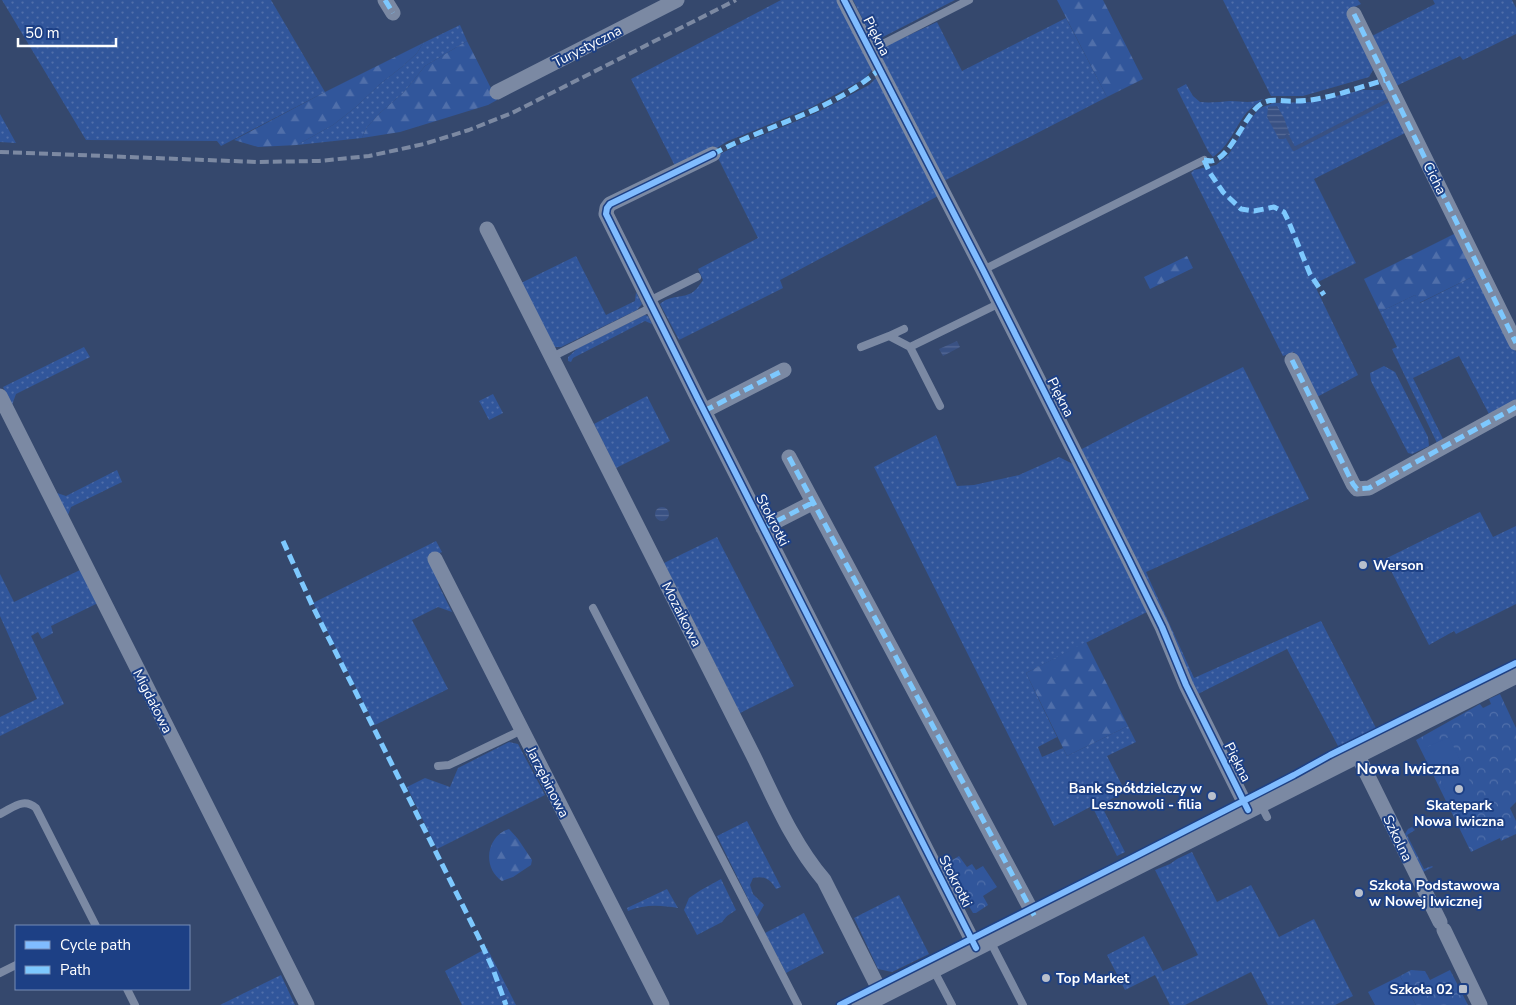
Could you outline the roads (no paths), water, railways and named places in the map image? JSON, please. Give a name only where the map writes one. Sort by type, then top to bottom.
[{"type":"street","name":"Turystyczna","points":[[497,92],[677,0]]},
{"type":"street","name":"Piękna","points":[[844,0],[1130,560],[1162,627],[1186,686],[1258,810]]},
{"type":"street","name":"Cicha","points":[[1354,14],[1516,343]]},
{"type":"street","name":"Stokrotki","points":[[713,154],[610,204],[606,214],[763,528],[983,944]]},
{"type":"street","name":"Mozaikowa","points":[[487,229],[784,819],[811,865],[824,880],[882,995]]},
{"type":"street","points":[[1292,360],[1357,489],[1369,488],[1516,407]]},
{"type":"street","points":[[704,411],[784,370]]},
{"type":"street","name":"Migdałowa","points":[[0,396],[307,1005]]},
{"type":"street","points":[[789,457],[1036,917]]},
{"type":"street","points":[[763,528],[812,503]]},
{"type":"street","name":"Jarzębinowa","points":[[435,559],[662,1005]]},
{"type":"street","points":[[861,1005],[1036,917],[1258,810],[1357,754],[1516,674]]},
{"type":"street","name":"Szkolna","points":[[1357,754],[1480,1005]]},
{"type":"lane","points":[[871,50],[969,0]]},
{"type":"lane","points":[[983,270],[1204,160]]},
{"type":"lane","points":[[552,357],[697,278]]},
{"type":"lane","points":[[910,347],[1000,303]]},
{"type":"lane","points":[[861,347],[904,329]]},
{"type":"lane","points":[[889,336],[910,347],[940,406]]},
{"type":"lane","points":[[593,608],[798,1005]]},
{"type":"lane","points":[[438,766],[450,765],[522,730]]},
{"type":"lane","points":[[0,814],[24,803],[28,803],[36,808],[94,925]]},
{"type":"lane","points":[[983,944],[1022,1005]]},
{"type":"lane","points":[[0,973],[15,966]]},
{"type":"lane","points":[[933,969],[952,1005]]},
{"type":"lane","points":[[128,990],[135,1005]]},
{"type":"waterway","points":[[1287,136],[1294,149],[1387,101]]},
{"type":"railway","points":[[0,152],[258,162],[319,161],[369,156],[424,144],[469,130],[512,113],[736,0]]},
{"type":"place","name":"Werson","points":[[1363,565]]},
{"type":"place","name":"Skatepark Nowa Iwiczna","points":[[1459,789]]},
{"type":"place","name":"Bank Spółdzielczy w Lesznowoli - filia","points":[[1212,796]]},
{"type":"place","name":"Szkoła Podstawowa w Nowej Iwicznej","points":[[1359,893]]},
{"type":"place","name":"Top Market","points":[[1046,978]]},
{"type":"place","name":"Szkoła 02","points":[[1463,989]]},
{"type":"district","name":"Nowa Iwiczna","points":[[1408,768]]}]
